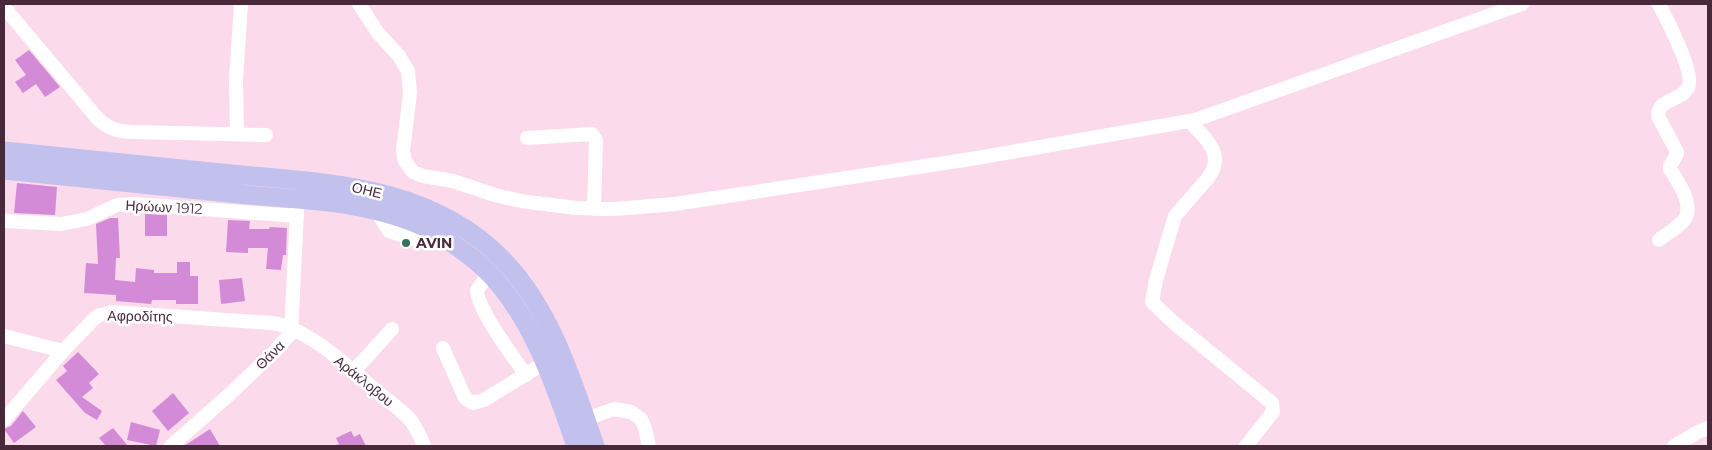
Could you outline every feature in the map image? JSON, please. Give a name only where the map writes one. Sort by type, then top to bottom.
[{"type":"main road","name":"ΟΗΕ","points":[[4,151],[346,185],[420,204],[457,224],[489,248],[517,276],[540,311],[565,364],[595,446]]},
{"type":"main road","name":"ΟΗΕ","points":[[4,170],[297,208],[342,204],[413,222],[461,251],[490,274],[513,303],[546,362],[576,446]]},
{"type":"street","points":[[237,134],[236,79],[241,4]]},
{"type":"street","points":[[360,4],[378,33],[402,60],[408,71],[410,92],[403,151],[405,161],[413,172],[522,201],[594,209],[636,208],[675,204],[971,159],[1189,121],[1522,4]]},
{"type":"street","points":[[1659,4],[1682,55],[1689,81],[1688,88],[1682,94],[1663,104],[1659,107],[1658,111],[1658,116],[1666,134],[1677,152],[1670,168],[1682,190],[1688,207],[1684,220],[1659,240]]},
{"type":"street","points":[[4,7],[98,118],[111,129],[118,132],[266,135]]},
{"type":"street","points":[[1189,121],[1213,149],[1216,156],[1216,164],[1213,172],[1175,216],[1156,280],[1152,302],[1173,322],[1272,403],[1273,412],[1246,446]]},
{"type":"street","points":[[527,138],[592,134],[596,140],[594,209]]},
{"type":"street","name":"Θάνα","points":[[171,446],[288,337],[291,328],[299,181]]},
{"type":"street","name":"Ηρώων 1912","points":[[4,221],[61,224],[87,219],[118,205],[135,204],[297,208]]},
{"type":"street","points":[[490,274],[477,290],[479,300],[508,350],[526,375]]},
{"type":"street","name":"Αφροδίτης","points":[[4,420],[63,352],[100,315],[112,312],[272,323],[291,328]]},
{"type":"street","name":"Αράκλοβου","points":[[291,328],[354,371],[410,421],[418,432],[424,446]]},
{"type":"street","points":[[354,371],[392,329]]},
{"type":"street","points":[[4,336],[63,352]]},
{"type":"street","points":[[442,348],[466,398],[473,402],[484,400],[546,362]]},
{"type":"street","points":[[586,419],[614,409],[632,412],[641,419],[649,446]]},
{"type":"street","points":[[1674,446],[1708,428]]},
{"type":"building","points":[[29,50],[60,87],[45,97],[36,84],[23,93],[15,82],[26,75],[15,60]]},
{"type":"building","points":[[17,183],[57,187],[55,215],[14,213]]},
{"type":"building","points":[[145,214],[167,215],[167,236],[145,236]]},
{"type":"building","points":[[110,218],[118,218],[120,258],[116,258],[115,280],[135,282],[136,268],[154,270],[154,273],[177,273],[177,262],[190,262],[190,276],[198,276],[198,304],[176,304],[176,300],[152,300],[151,304],[116,301],[116,295],[84,293],[86,263],[98,264],[96,224]]},
{"type":"building","points":[[228,220],[250,221],[249,229],[287,228],[286,255],[283,255],[281,270],[266,269],[268,248],[248,248],[248,253],[226,252]]},
{"type":"building","points":[[242,278],[245,301],[221,304],[219,280]]},
{"type":"building","points":[[78,352],[99,374],[89,383],[93,388],[82,397],[102,411],[97,420],[85,413],[56,380],[67,371],[63,366]]},
{"type":"building","points":[[173,393],[189,413],[168,431],[152,411]]},
{"type":"building","points":[[23,411],[36,427],[14,443],[4,429],[11,426]]},
{"type":"building","points":[[131,422],[160,430],[156,446],[127,440]]},
{"type":"building","points":[[113,428],[128,446],[106,446],[99,438]]},
{"type":"building","points":[[210,429],[220,446],[184,446],[187,444]]},
{"type":"building","points":[[351,431],[354,437],[360,434],[366,446],[334,446],[339,444],[336,438]]},
{"type":"place","name":"AVIN","points":[[406,243]]}]
